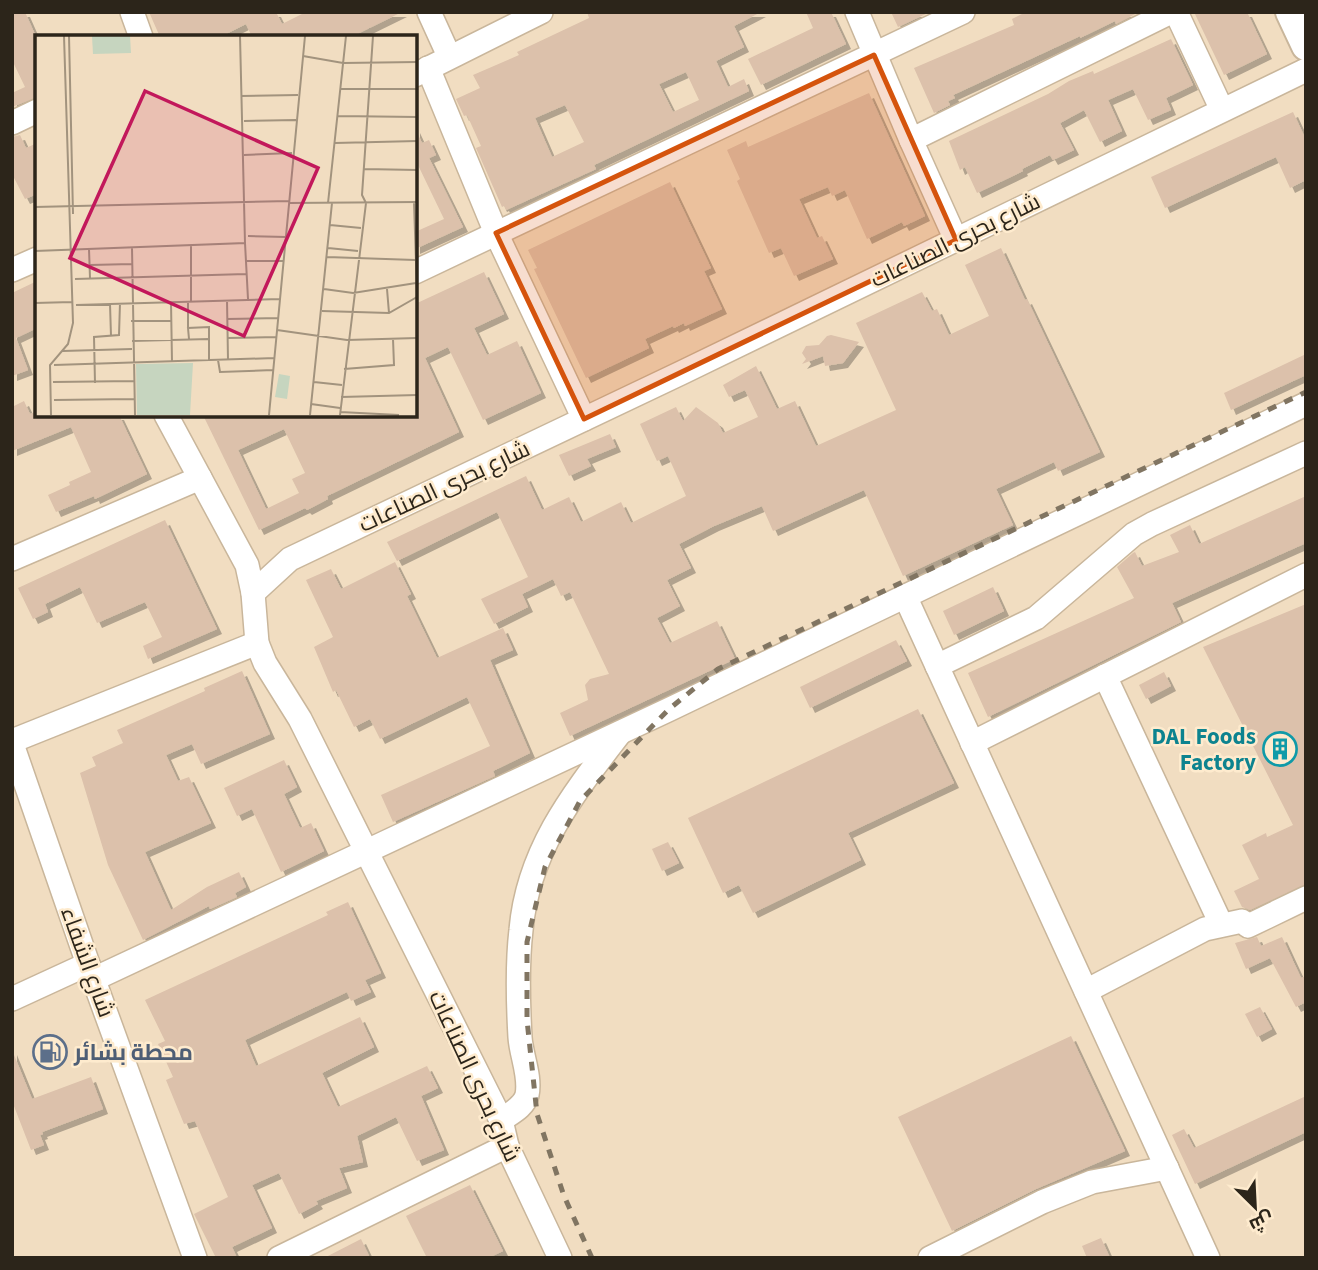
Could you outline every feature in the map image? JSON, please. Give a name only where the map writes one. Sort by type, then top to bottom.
[{"type":"main road","points":[[1290,12],[1306,46]]},
{"type":"street","points":[[132,12],[140,35]]},
{"type":"street","points":[[429,12],[449,56]]},
{"type":"street","points":[[541,12],[422,71],[584,419]]},
{"type":"street","points":[[857,12],[956,240]]},
{"type":"street","points":[[416,272],[963,12]]},
{"type":"street","points":[[911,140],[1174,12],[1223,110]]},
{"type":"street","name":"شارع بحرى الصناعات","points":[[560,1258],[507,1146],[501,1120],[300,719],[265,663],[257,643],[253,593],[290,559],[1306,70]]},
{"type":"street","points":[[12,123],[35,112]]},
{"type":"street","points":[[12,270],[35,260]]},
{"type":"street","points":[[12,999],[91,972],[366,850],[622,731],[1306,404]]},
{"type":"street","points":[[167,416],[247,565],[253,593]]},
{"type":"street","points":[[937,666],[1036,618],[1143,529],[1306,453]]},
{"type":"street","points":[[12,559],[200,478]]},
{"type":"street","points":[[972,743],[1306,575]]},
{"type":"street","points":[[905,596],[1208,1258]]},
{"type":"street","points":[[12,743],[257,643]]},
{"type":"street","points":[[1105,676],[1221,924]]},
{"type":"street","points":[[501,1120],[524,1103],[527,1093],[520,1038],[520,932],[524,902],[533,872],[543,844],[585,779],[622,731]]},
{"type":"street","name":"شارع الشفاء","points":[[12,743],[91,972],[195,1258]]},
{"type":"street","points":[[1086,991],[1205,929],[1242,921],[1248,926],[1306,898]]},
{"type":"street","points":[[279,1258],[507,1146]]},
{"type":"street","points":[[930,1258],[1042,1202],[1092,1182],[1167,1168]]},
{"type":"highlighted area","points":[[874,55],[956,240],[584,419],[496,233]]},
{"type":"building","points":[[12,12],[25,12],[35,35],[35,98],[12,107],[12,93],[25,87],[12,60]]},
{"type":"building","points":[[149,12],[276,12],[282,24],[306,12],[402,12],[355,35],[251,35],[246,24],[224,35],[159,35]]},
{"type":"building","points":[[587,12],[761,12],[734,26],[744,47],[716,61],[728,87],[744,79],[749,91],[594,165],[596,169],[506,210],[502,207],[476,148],[481,146],[467,115],[464,116],[456,99],[480,88],[473,75],[519,55],[517,52],[589,18]],"holes":[[[686,72],[699,100],[673,112],[659,84]],[[565,105],[584,142],[552,157],[535,118]]]},
{"type":"building","points":[[806,12],[831,12],[846,44],[761,85],[748,59],[813,28]]},
{"type":"building","points":[[891,12],[930,12],[898,27]]},
{"type":"building","points":[[1026,12],[1139,12],[1116,24],[1115,21],[1080,36],[953,95],[955,98],[948,101],[950,105],[934,113],[914,68],[1014,25],[1012,19]]},
{"type":"building","points":[[1194,12],[1247,12],[1267,54],[1224,75]]},
{"type":"building","points":[[1171,39],[1193,85],[1166,98],[1171,110],[1148,120],[1133,89],[1108,100],[1122,131],[1100,142],[1084,110],[1060,123],[1074,150],[1053,160],[1050,155],[977,193],[965,167],[960,170],[949,141],[1048,94],[1069,81],[1093,71],[1094,74]]},
{"type":"building","points":[[869,93],[925,216],[904,226],[902,222],[867,239],[845,190],[832,196],[828,187],[799,199],[817,238],[822,236],[833,259],[794,276],[781,248],[769,253],[737,181],[740,179],[727,150],[746,141],[748,147]]},
{"type":"building","points":[[1293,112],[1306,140],[1306,180],[1290,188],[1276,157],[1165,208],[1151,177]]},
{"type":"building","points":[[416,130],[422,143],[429,140],[436,155],[429,158],[463,227],[416,249],[416,232],[444,219],[417,163]]},
{"type":"building","points":[[20,135],[26,148],[35,144],[35,195],[25,199],[12,174],[12,137]]},
{"type":"building","points":[[670,182],[711,268],[704,271],[722,309],[685,326],[684,323],[674,328],[673,326],[645,339],[649,348],[586,378],[534,269],[537,268],[528,250]]},
{"type":"building","points":[[1001,248],[1100,452],[1058,471],[1054,462],[996,489],[1013,525],[903,576],[864,490],[773,531],[762,506],[679,544],[691,568],[667,580],[680,606],[657,618],[670,643],[717,621],[735,659],[570,736],[560,713],[588,700],[585,685],[590,679],[609,674],[570,592],[561,596],[553,579],[522,594],[528,607],[494,624],[481,599],[528,577],[497,512],[397,561],[387,542],[526,476],[542,510],[569,497],[581,522],[621,502],[631,523],[686,496],[668,456],[657,461],[640,424],[676,407],[683,421],[696,407],[718,423],[723,433],[758,417],[745,390],[729,397],[723,385],[756,366],[777,409],[795,401],[816,446],[896,410],[856,323],[922,292],[932,311],[937,309],[949,335],[989,316],[965,265]]},
{"type":"building","points":[[484,272],[504,314],[474,328],[487,355],[517,341],[541,393],[483,420],[448,347],[425,358],[459,432],[327,496],[328,499],[307,510],[305,508],[259,530],[203,416],[416,416],[416,304]],"holes":[[[284,429],[305,473],[292,479],[299,493],[266,509],[238,450]]]},
{"type":"building","points":[[35,282],[35,329],[16,338],[28,370],[12,376],[12,293]]},
{"type":"building","points":[[831,335],[859,342],[843,363],[825,366],[823,356],[802,364],[806,359],[802,353],[806,346],[819,345]]},
{"type":"building","points":[[1306,354],[1306,375],[1231,410],[1224,393]]},
{"type":"building","points":[[24,401],[30,414],[35,412],[35,416],[119,416],[147,474],[95,499],[94,496],[56,512],[48,495],[91,472],[71,427],[12,451],[12,407]]},
{"type":"building","points":[[610,434],[616,447],[587,459],[591,466],[569,476],[559,455]]},
{"type":"building","points":[[1306,496],[1306,543],[1172,603],[1181,622],[988,717],[968,673],[1134,598],[1117,567],[1133,553],[1135,552],[1142,566],[1179,552],[1170,535],[1190,525],[1199,544]]},
{"type":"building","points":[[165,520],[217,629],[148,659],[143,646],[162,637],[145,602],[97,623],[80,587],[45,604],[48,612],[33,619],[18,588]]},
{"type":"building","points":[[395,562],[411,594],[407,596],[437,658],[503,628],[513,650],[490,660],[530,753],[493,771],[495,776],[393,822],[381,795],[490,746],[467,697],[380,739],[370,719],[354,727],[336,690],[333,692],[314,647],[333,637],[306,580],[331,569],[341,589]]},
{"type":"building","points":[[993,587],[1004,611],[954,635],[943,611]]},
{"type":"building","name":"DAL Foods Factory","points":[[1306,604],[1306,884],[1250,910],[1242,907],[1234,891],[1259,879],[1242,845],[1266,833],[1267,837],[1293,825],[1203,647]]},
{"type":"building","points":[[896,640],[907,661],[810,708],[800,687]]},
{"type":"building","points":[[242,671],[270,734],[201,764],[192,744],[166,755],[178,781],[189,777],[211,823],[145,852],[171,910],[207,887],[239,872],[246,887],[235,893],[237,897],[210,909],[209,906],[143,940],[108,865],[80,773],[96,766],[92,757],[123,743],[117,730],[205,691],[204,688]]},
{"type":"building","points":[[1164,672],[1171,686],[1146,699],[1139,685]]},
{"type":"building","points":[[918,709],[954,783],[848,833],[861,860],[753,913],[739,885],[723,893],[688,818]]},
{"type":"building","points":[[284,760],[297,787],[284,794],[300,828],[311,823],[324,851],[281,872],[252,809],[237,816],[224,788]]},
{"type":"building","points":[[668,842],[679,863],[662,871],[652,849]]},
{"type":"building","points":[[348,902],[381,973],[365,980],[371,992],[351,1001],[347,992],[245,1040],[256,1066],[360,1017],[374,1047],[322,1073],[338,1107],[427,1066],[438,1088],[421,1096],[444,1150],[417,1161],[396,1117],[357,1136],[363,1162],[339,1168],[347,1188],[316,1201],[318,1204],[299,1214],[279,1173],[252,1185],[272,1228],[232,1247],[237,1258],[216,1258],[194,1214],[228,1197],[195,1121],[184,1124],[166,1080],[173,1077],[158,1044],[165,1041],[145,1000],[328,915],[326,912]]},
{"type":"building","points":[[1257,937],[1261,946],[1282,937],[1301,978],[1306,976],[1306,1002],[1296,1007],[1270,958],[1246,969],[1235,943]]},
{"type":"building","points":[[1260,1007],[1272,1029],[1257,1037],[1245,1014]]},
{"type":"building","points":[[1071,1036],[1125,1151],[1036,1189],[952,1231],[898,1117]]},
{"type":"building","points":[[12,1050],[32,1099],[91,1077],[103,1109],[42,1132],[40,1135],[44,1145],[31,1150],[12,1101]]},
{"type":"building","points":[[1306,1096],[1306,1132],[1195,1184],[1172,1135],[1184,1129],[1194,1148]]},
{"type":"building","points":[[470,1185],[503,1251],[488,1258],[427,1258],[406,1216]]},
{"type":"building","points":[[1101,1238],[1110,1258],[1087,1258],[1082,1246]]},
{"type":"building","points":[[361,1239],[370,1258],[324,1258]]},
{"type":"railway","points":[[592,1258],[564,1196],[537,1114],[527,1020],[527,942],[545,867],[580,801],[668,710],[718,669],[1306,392]]},
{"type":"place","name":"DAL Foods Factory","points":[[1280,749]]},
{"type":"place","name":"محطة بشائر","points":[[50,1052]]}]
